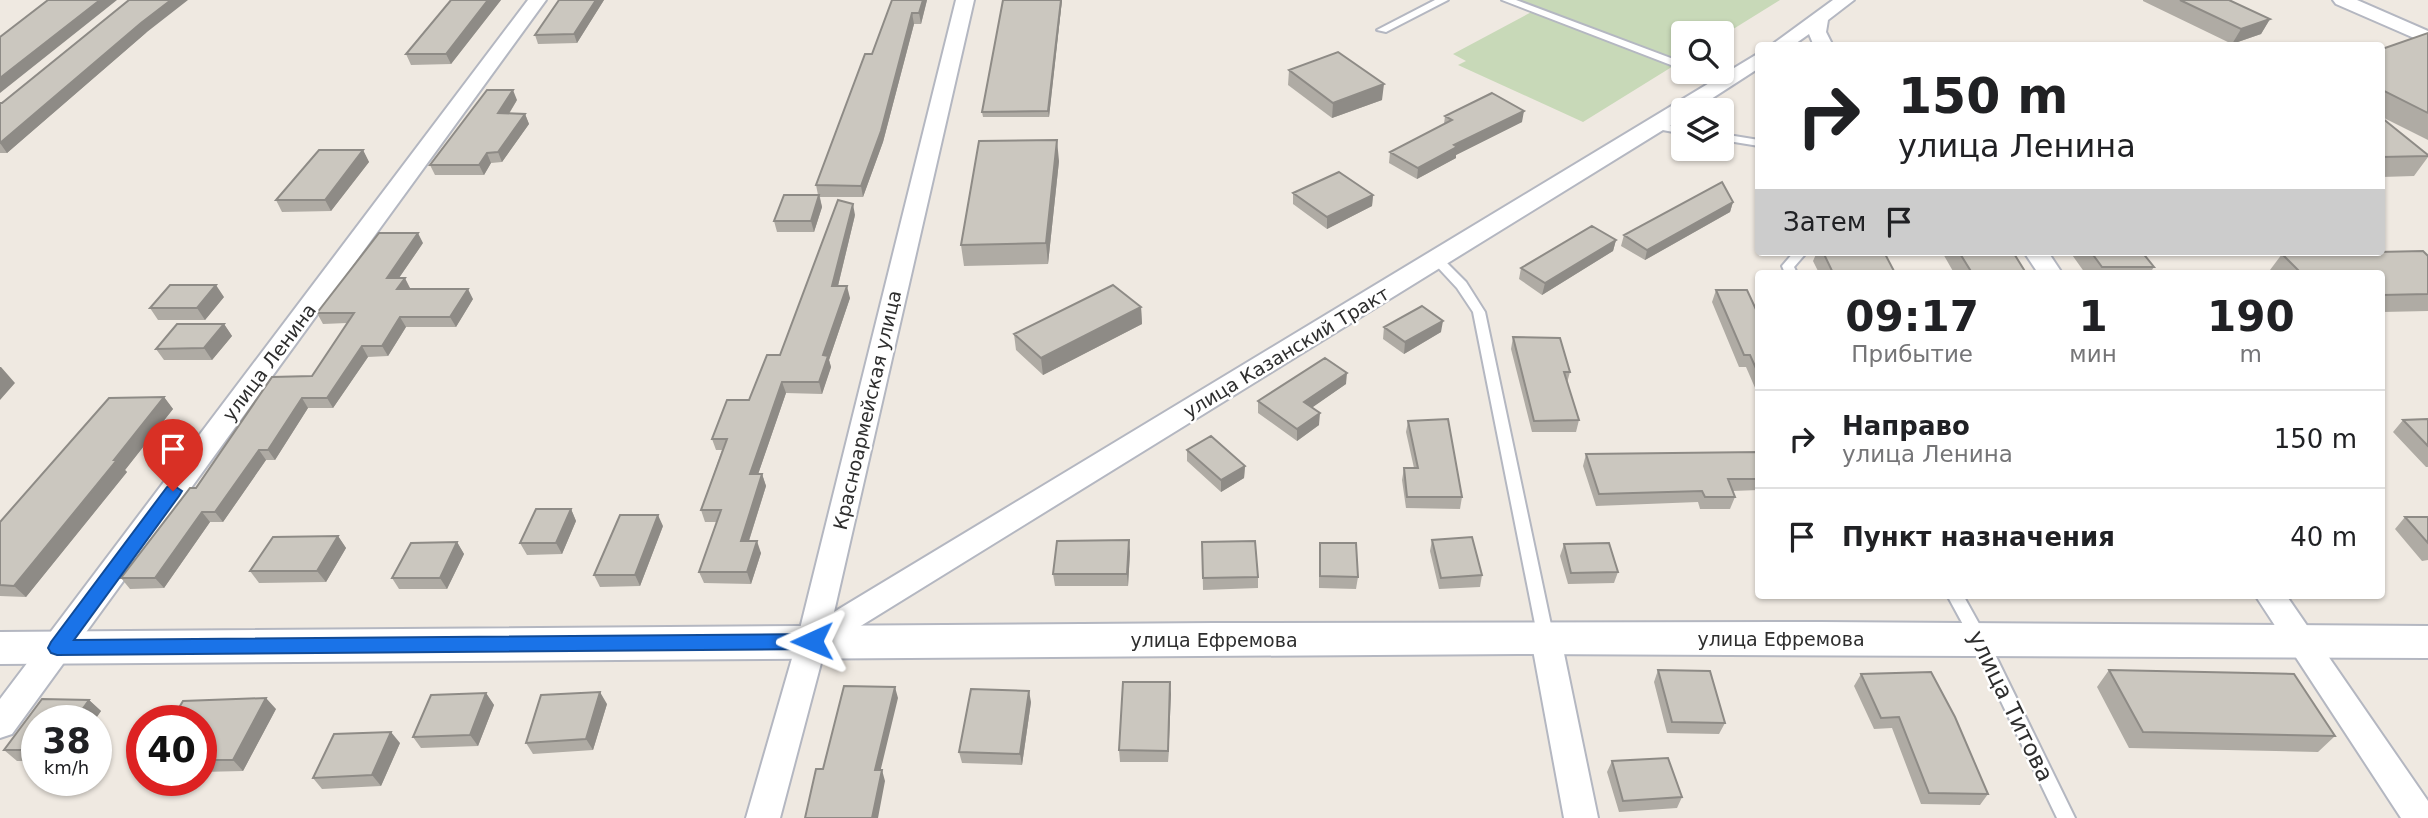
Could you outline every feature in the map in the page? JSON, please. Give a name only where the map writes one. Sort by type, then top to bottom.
[{"type":"street","name":"улица Ленина","points":[[0,724],[537,0]]},
{"type":"street","name":"Красноармейская улица","points":[[763,818],[812,641],[965,0]]},
{"type":"street","points":[[1785,42],[1845,0]]},
{"type":"street","points":[[2343,0],[2428,38]]},
{"type":"street","points":[[1819,19],[1817,32],[1823,42]]},
{"type":"street","name":"улица Казанский Тракт","points":[[1734,76],[1755,64]]},
{"type":"street","name":"улица Казанский Тракт","points":[[812,641],[1656,127],[1721,84]]},
{"type":"street","points":[[2273,599],[2420,818]]},
{"type":"street","name":"улица Ефремова","points":[[0,648],[812,641],[1546,639],[1979,638],[2428,642]]},
{"type":"street","points":[[1546,639],[1581,818]]},
{"type":"lane","points":[[1382,30],[1443,0]]},
{"type":"lane","points":[[1507,0],[1671,62]]},
{"type":"lane","points":[[1656,127],[1671,129]]},
{"type":"lane","points":[[1734,139],[1755,142]]},
{"type":"lane","points":[[1790,270],[1788,266],[1797,256]]},
{"type":"lane","points":[[1437,260],[1462,285],[1479,312],[1546,639]]},
{"type":"lane","name":"улица Титова","points":[[1957,599],[1979,638],[2066,818]]},
{"type":"green space","points":[[1515,0],[1780,0],[1734,29],[1734,21],[1671,21],[1671,67],[1583,122],[1458,65],[1466,61],[1453,54],[1537,9]]},
{"type":"building","points":[[48,0],[100,0],[0,78],[0,37]]},
{"type":"building","points":[[129,0],[171,0],[0,143],[0,103]]},
{"type":"building","points":[[451,0],[488,0],[446,54],[406,54]]},
{"type":"building","points":[[559,0],[596,0],[574,34],[535,35]]},
{"type":"building","points":[[892,0],[923,0],[919,13],[912,13],[881,131],[861,186],[816,185],[865,54],[872,54]]},
{"type":"building","points":[[1003,0],[1061,0],[1048,111],[982,112]]},
{"type":"building","points":[[2180,0],[2229,0],[2270,19],[2241,29]]},
{"type":"building","points":[[2428,33],[2428,113],[2385,92],[2385,48]]},
{"type":"building","points":[[1338,52],[1384,84],[1333,103],[1289,70]]},
{"type":"building","points":[[487,90],[513,90],[498,113],[525,114],[498,152],[487,153],[479,165],[430,165]]},
{"type":"building","points":[[1492,93],[1524,111],[1454,145],[1457,147],[1418,168],[1390,152],[1452,120],[1445,116]]},
{"type":"building","points":[[2385,120],[2428,155],[2385,157]]},
{"type":"building","points":[[1057,140],[1046,243],[961,245],[979,141]]},
{"type":"building","points":[[319,150],[363,150],[325,200],[276,200]]},
{"type":"building","points":[[1339,172],[1373,195],[1327,217],[1293,193]]},
{"type":"building","points":[[1722,182],[1733,202],[1647,250],[1624,235]]},
{"type":"building","points":[[784,195],[819,195],[811,221],[774,221]]},
{"type":"building","points":[[838,200],[853,204],[832,286],[847,286],[823,355],[828,356],[819,382],[782,382],[750,474],[762,474],[741,541],[757,541],[747,572],[699,572],[721,510],[701,510],[727,439],[712,439],[727,400],[749,400],[767,355],[780,355]]},
{"type":"building","points":[[1592,226],[1616,240],[1545,283],[1521,268]]},
{"type":"building","points":[[379,233],[418,233],[387,278],[405,278],[397,289],[468,289],[450,317],[400,317],[382,346],[362,346],[327,398],[302,398],[268,450],[259,450],[215,512],[202,512],[155,578],[121,578],[190,488],[196,488],[272,377],[312,376],[354,313],[317,313]]},
{"type":"building","points":[[2423,251],[2428,256],[2428,294],[2385,295],[2385,270],[2298,270],[2284,256],[2385,256],[2385,252]]},
{"type":"building","points":[[1825,256],[1886,256],[1893,270],[1832,270]]},
{"type":"building","points":[[1961,256],[2015,256],[2024,270],[1970,270]]},
{"type":"building","points":[[2094,256],[2145,256],[2154,267],[2102,267]]},
{"type":"building","points":[[170,285],[216,285],[197,308],[150,308]]},
{"type":"building","points":[[1113,285],[1141,307],[1041,358],[1014,334]]},
{"type":"building","points":[[1716,290],[1747,290],[1755,307],[1755,366],[1750,355],[1744,355]]},
{"type":"building","points":[[1422,306],[1443,321],[1405,342],[1384,327]]},
{"type":"building","points":[[177,324],[224,324],[204,348],[156,349]]},
{"type":"building","points":[[1513,337],[1560,338],[1570,372],[1564,372],[1579,420],[1534,421]]},
{"type":"building","points":[[1325,358],[1347,373],[1304,402],[1320,413],[1297,429],[1258,401]]},
{"type":"building","points":[[164,397],[114,460],[117,460],[14,586],[0,585],[0,522],[109,398]]},
{"type":"building","points":[[1448,419],[1462,497],[1407,497],[1404,468],[1418,468],[1408,421]]},
{"type":"building","points":[[2428,419],[2428,446],[2403,420]]},
{"type":"building","points":[[1211,436],[1245,466],[1221,480],[1187,450]]},
{"type":"building","points":[[1755,452],[1755,479],[1728,479],[1735,497],[1705,497],[1702,491],[1599,494],[1586,454]]},
{"type":"building","points":[[536,509],[571,509],[556,543],[520,543]]},
{"type":"building","points":[[620,515],[658,515],[635,575],[594,575]]},
{"type":"building","points":[[2405,517],[2428,517],[2428,543]]},
{"type":"building","points":[[338,536],[317,571],[250,571],[273,537]]},
{"type":"building","points":[[1472,537],[1482,575],[1441,578],[1432,540]]},
{"type":"building","points":[[1129,540],[1127,574],[1053,574],[1057,541]]},
{"type":"building","points":[[1255,541],[1258,577],[1203,578],[1202,542]]},
{"type":"building","points":[[457,542],[440,578],[392,578],[411,543]]},
{"type":"building","points":[[1320,543],[1356,543],[1358,577],[1320,576]]},
{"type":"building","points":[[1609,543],[1618,572],[1571,573],[1564,544]]},
{"type":"building","points":[[1658,670],[1710,671],[1725,723],[1672,722]]},
{"type":"building","points":[[2109,670],[2294,674],[2335,736],[2143,732]]},
{"type":"building","points":[[1931,672],[1955,717],[1988,794],[1929,793],[1899,717],[1881,718],[1861,674]]},
{"type":"building","points":[[1123,682],[1170,682],[1168,751],[1119,750]]},
{"type":"building","points":[[844,686],[895,687],[875,770],[882,770],[872,818],[805,818],[816,769],[823,769]]},
{"type":"building","points":[[971,689],[1029,691],[1020,754],[959,752]]},
{"type":"building","points":[[600,692],[586,739],[526,743],[541,695]]},
{"type":"building","points":[[486,693],[470,735],[413,737],[431,695]]},
{"type":"building","points":[[266,698],[233,760],[217,760],[217,705],[181,705],[183,701]]},
{"type":"building","points":[[42,699],[89,700],[85,705],[38,705]]},
{"type":"building","points":[[21,727],[21,750],[4,750]]},
{"type":"building","points":[[391,732],[372,775],[313,778],[334,734]]},
{"type":"building","points":[[1668,758],[1682,797],[1623,801],[1612,761]]},
{"type":"route","points":[[173,491],[57,648],[812,641]]}]
